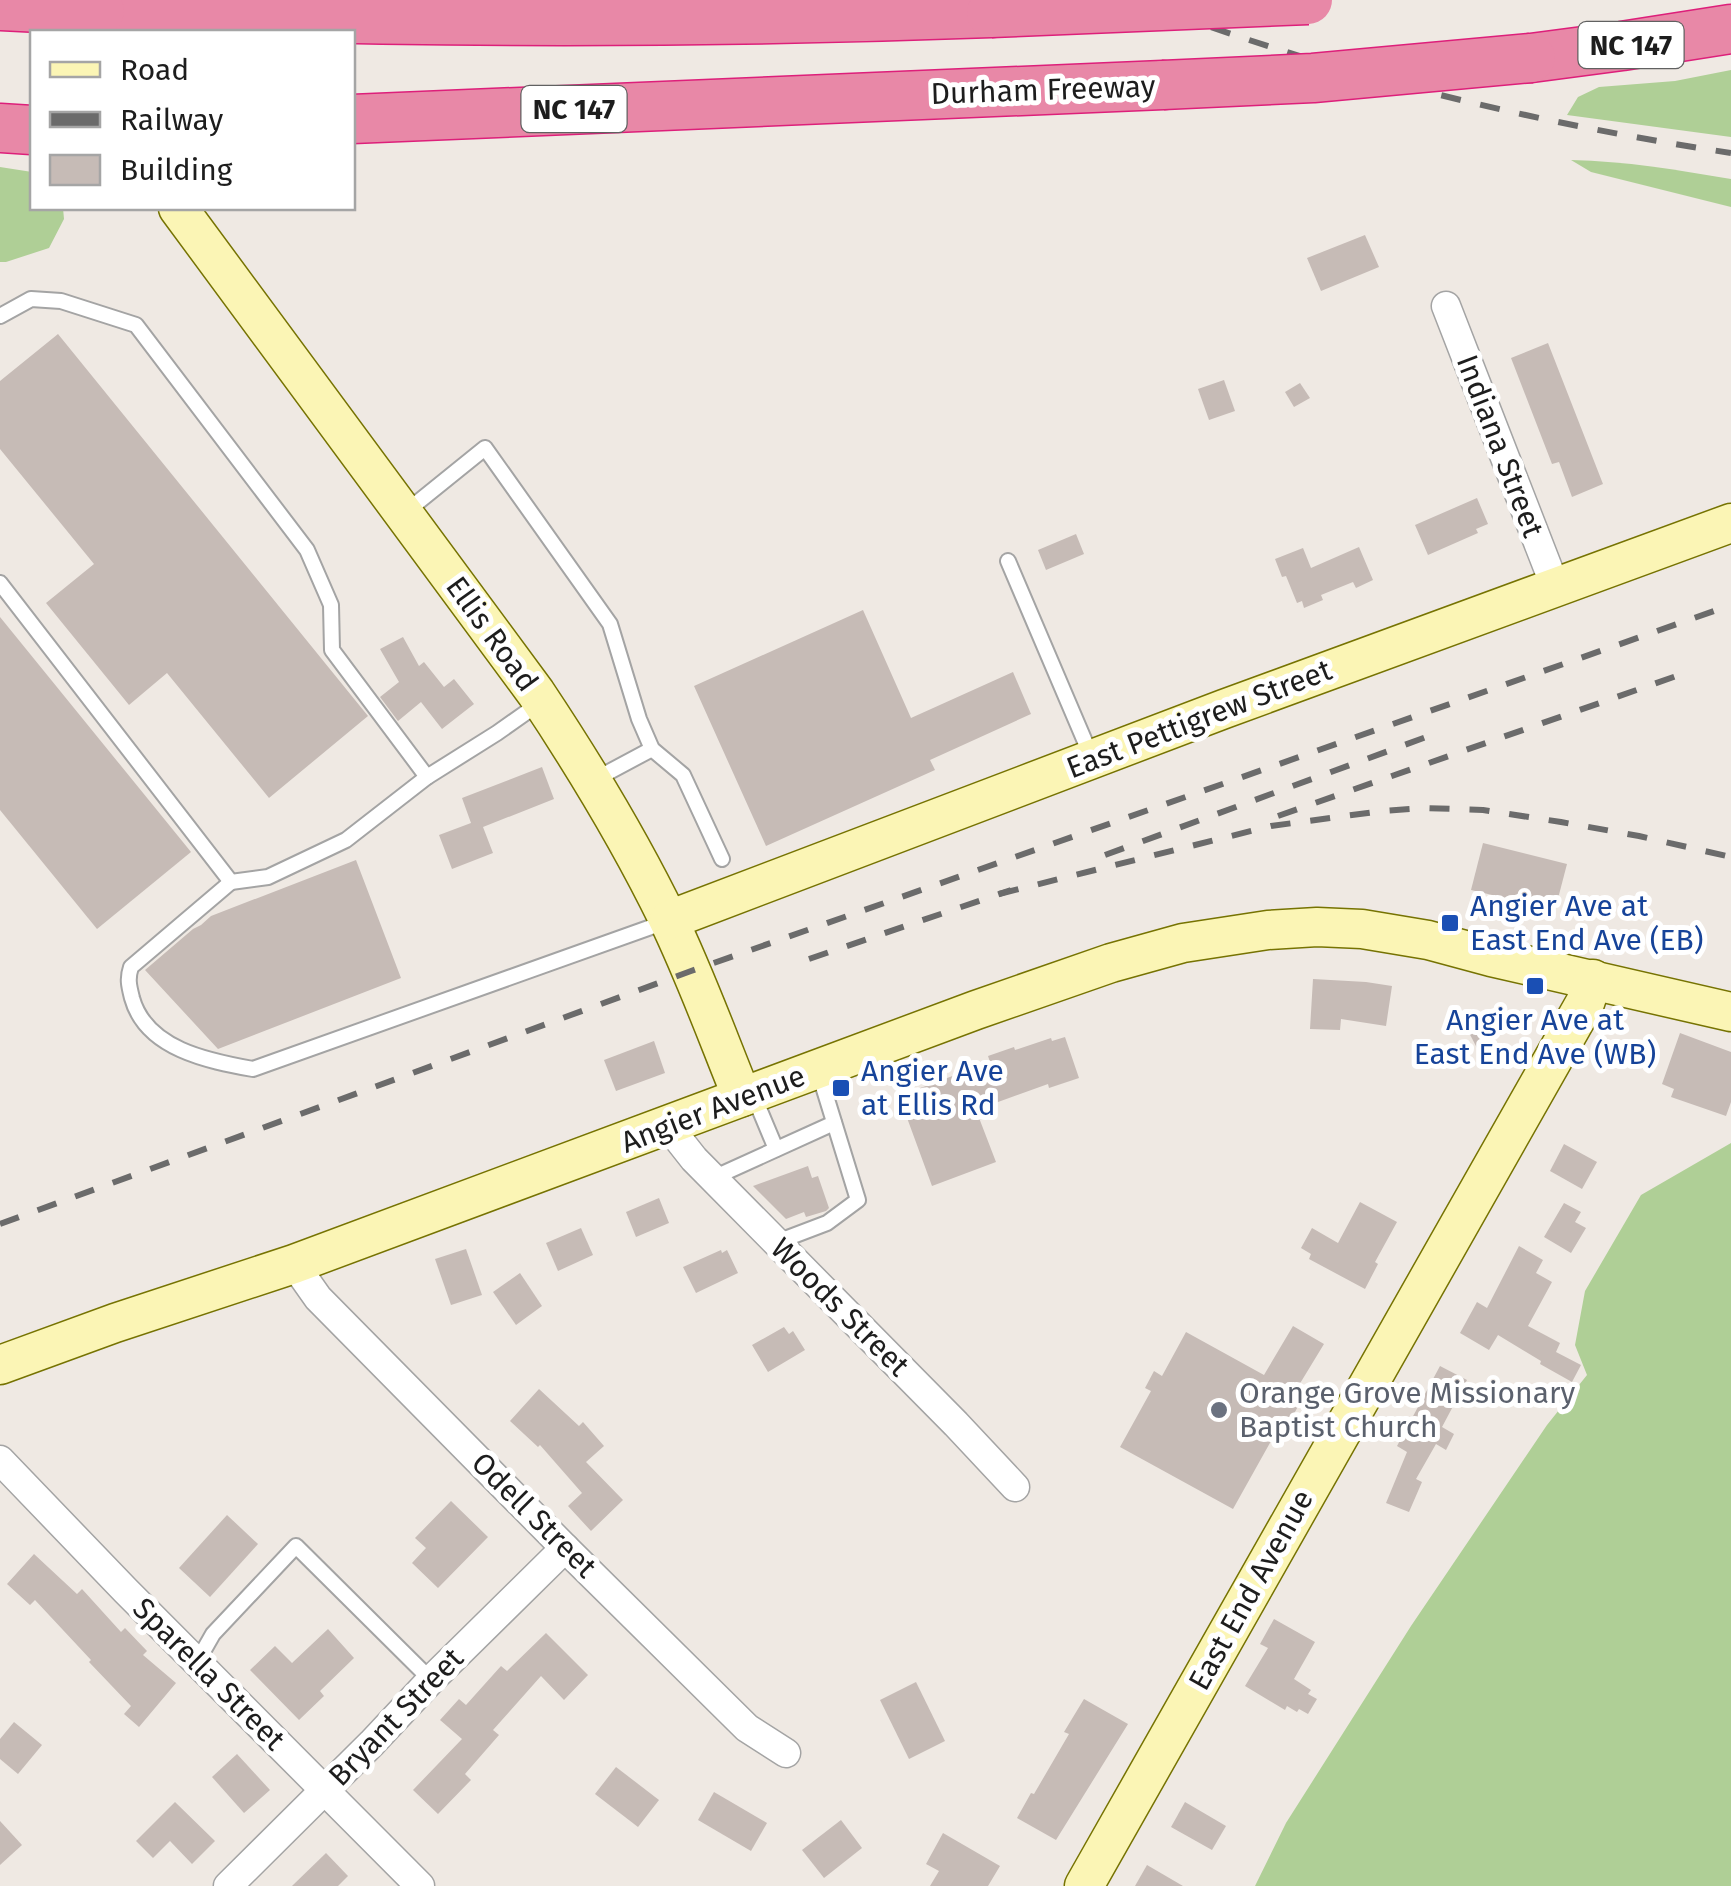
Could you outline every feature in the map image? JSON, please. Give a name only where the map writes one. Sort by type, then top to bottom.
[{"type":"highway","points":[[0,3],[340,20],[514,22],[766,20],[1308,0]]},
{"type":"highway","name":"Durham Freeway","points":[[355,118],[1347,75],[1531,58],[1731,29]]},
{"type":"highway","points":[[0,128],[30,130]]},
{"type":"main road","points":[[0,3],[30,32]]},
{"type":"main road","name":"Ellis Road","points":[[179,210],[541,701],[592,781],[669,920],[748,1095]]},
{"type":"main road","name":"East Pettigrew Street","points":[[669,920],[1731,523]]},
{"type":"main road","name":"Angier Avenue","points":[[0,1365],[114,1322],[294,1264],[1111,964],[1183,943],[1317,927],[1395,934],[1731,1012]]},
{"type":"main road","name":"East End Avenue","points":[[1084,1886],[1584,1004],[1593,979]]},
{"type":"street","name":"Indiana Street","points":[[1446,306],[1555,586]]},
{"type":"street","name":"Woods Street","points":[[668,1126],[694,1159],[1015,1486]]},
{"type":"street","name":"Odell Street","points":[[294,1264],[318,1298],[564,1548],[747,1728],[786,1752]]},
{"type":"street","name":"Sparella Street","points":[[0,1460],[420,1886]]},
{"type":"street","name":"Bryant Street","points":[[228,1886],[564,1548]]},
{"type":"lane","points":[[0,316],[30,299],[62,301],[136,325],[307,550],[331,605],[332,650],[427,778]]},
{"type":"lane","points":[[402,514],[485,448],[610,624],[638,719],[652,749],[683,775],[722,859]]},
{"type":"lane","points":[[1008,561],[1092,759]]},
{"type":"lane","points":[[0,583],[230,882]]},
{"type":"lane","points":[[541,701],[427,778],[346,840],[268,876],[230,882],[130,967],[127,979],[133,1004],[146,1026],[162,1040],[214,1062],[253,1069],[669,920]]},
{"type":"lane","points":[[592,781],[652,749]]},
{"type":"lane","points":[[776,1242],[827,1223],[858,1200],[818,1069]]},
{"type":"lane","points":[[748,1095],[776,1149]]},
{"type":"lane","points":[[713,1178],[834,1123]]},
{"type":"lane","points":[[197,1662],[213,1634],[296,1546],[431,1680]]},
{"type":"green space","points":[[1731,70],[1731,137],[1567,115],[1578,97],[1599,87],[1675,81]]},
{"type":"green space","points":[[1571,160],[1631,164],[1731,179],[1731,207],[1591,172]]},
{"type":"green space","points":[[0,167],[30,172],[30,210],[63,210],[64,219],[49,248],[0,262]]},
{"type":"green space","points":[[1731,1143],[1731,1886],[1255,1886],[1286,1823],[1411,1626],[1547,1425],[1587,1375],[1575,1345],[1585,1291],[1641,1195]]},
{"type":"building","points":[[1365,235],[1379,267],[1321,291],[1307,258]]},
{"type":"building","points":[[58,334],[368,716],[269,798],[167,673],[129,705],[46,603],[94,564],[0,449],[0,381]]},
{"type":"building","points":[[1548,343],[1603,484],[1572,497],[1559,462],[1552,464],[1511,358]]},
{"type":"building","points":[[1224,380],[1235,411],[1209,420],[1198,389]]},
{"type":"building","points":[[1300,383],[1310,398],[1294,407],[1285,392]]},
{"type":"building","points":[[1477,498],[1488,524],[1476,529],[1478,533],[1428,555],[1415,525]]},
{"type":"building","points":[[1076,534],[1084,554],[1046,570],[1038,550]]},
{"type":"building","points":[[1359,547],[1373,580],[1356,588],[1353,582],[1321,595],[1323,600],[1304,608],[1302,601],[1297,603],[1275,559],[1303,548],[1311,568]]},
{"type":"building","points":[[863,610],[911,718],[1013,672],[1031,714],[930,760],[935,770],[766,846],[694,686]]},
{"type":"building","points":[[0,617],[191,852],[97,929],[0,810]]},
{"type":"building","points":[[403,637],[419,666],[424,662],[444,687],[454,679],[474,704],[442,729],[421,702],[398,721],[380,697],[399,682],[380,649]]},
{"type":"building","points":[[542,767],[554,799],[483,827],[493,853],[452,869],[439,835],[471,823],[462,798]]},
{"type":"building","points":[[1483,843],[1567,864],[1555,910],[1471,890]]},
{"type":"building","points":[[356,860],[401,978],[218,1049],[145,970],[211,916]]},
{"type":"building","points":[[1313,979],[1392,986],[1386,1026],[1341,1019],[1340,1030],[1310,1029]]},
{"type":"building","points":[[1486,1017],[1497,1038],[1477,1048],[1466,1027]]},
{"type":"building","points":[[1680,1033],[1731,1052],[1731,1102],[1726,1116],[1671,1097],[1674,1089],[1662,1084]]},
{"type":"building","points":[[1065,1037],[1079,1078],[1049,1088],[1048,1084],[976,1110],[996,1162],[932,1186],[899,1096],[990,1062],[988,1056]]},
{"type":"building","points":[[654,1041],[665,1073],[616,1091],[604,1060]]},
{"type":"building","points":[[1564,1144],[1597,1162],[1582,1189],[1550,1171]]},
{"type":"building","points":[[808,1166],[812,1178],[818,1176],[829,1208],[826,1211],[806,1217],[804,1212],[786,1219],[753,1186]]},
{"type":"building","points":[[659,1198],[669,1223],[636,1237],[626,1212]]},
{"type":"building","points":[[1360,1202],[1397,1222],[1365,1289],[1309,1259],[1311,1254],[1301,1248],[1312,1228],[1338,1243]]},
{"type":"building","points":[[1564,1203],[1581,1212],[1575,1222],[1586,1228],[1571,1253],[1544,1237]]},
{"type":"building","points":[[581,1228],[593,1255],[558,1271],[546,1243]]},
{"type":"building","points":[[1519,1246],[1543,1260],[1536,1273],[1552,1282],[1528,1326],[1560,1343],[1556,1352],[1581,1365],[1572,1382],[1498,1335],[1489,1350],[1460,1333],[1477,1302],[1487,1308]]},
{"type":"building","points":[[466,1249],[482,1295],[451,1305],[435,1259]]},
{"type":"building","points":[[727,1250],[738,1273],[696,1293],[683,1267]]},
{"type":"building","points":[[520,1273],[542,1306],[516,1325],[493,1292]]},
{"type":"building","name":"Orange Grove Missionary Baptist Church","points":[[1293,1326],[1324,1344],[1296,1390],[1305,1394],[1286,1428],[1280,1425],[1233,1509],[1120,1447],[1151,1391],[1145,1388],[1154,1371],[1162,1376],[1186,1332],[1264,1375]]},
{"type":"building","points":[[784,1327],[789,1334],[793,1331],[805,1350],[768,1372],[752,1345]]},
{"type":"building","points":[[1440,1366],[1467,1380],[1442,1427],[1454,1434],[1446,1450],[1436,1444],[1416,1479],[1422,1482],[1409,1512],[1386,1503],[1407,1452],[1397,1446]]},
{"type":"building","points":[[539,1389],[579,1426],[583,1422],[604,1446],[586,1462],[623,1500],[591,1531],[568,1506],[582,1493],[540,1445],[510,1421]]},
{"type":"building","points":[[451,1501],[488,1537],[438,1588],[412,1563],[426,1548],[415,1538]]},
{"type":"building","points":[[227,1515],[258,1544],[210,1597],[179,1568]]},
{"type":"building","points":[[34,1554],[77,1594],[82,1589],[121,1632],[125,1628],[147,1651],[143,1655],[176,1683],[139,1727],[124,1714],[131,1706],[91,1660],[35,1600],[30,1605],[7,1584]]},
{"type":"building","points":[[1274,1619],[1315,1642],[1294,1679],[1317,1699],[1308,1714],[1287,1706],[1285,1710],[1245,1686],[1268,1648],[1260,1644]]},
{"type":"building","points":[[328,1629],[354,1658],[320,1691],[324,1696],[299,1720],[250,1670],[275,1646],[292,1663]]},
{"type":"building","points":[[546,1633],[588,1675],[564,1700],[541,1676],[493,1730],[499,1735],[465,1774],[471,1780],[438,1814],[413,1790],[462,1739],[440,1720],[459,1699],[466,1705],[501,1666],[507,1671]]},
{"type":"building","points":[[916,1682],[945,1741],[909,1759],[880,1700]]},
{"type":"building","points":[[1084,1699],[1128,1724],[1056,1840],[1017,1818],[1069,1734],[1064,1732]]},
{"type":"building","points":[[14,1722],[42,1745],[18,1774],[0,1759],[0,1739]]},
{"type":"building","points":[[237,1754],[270,1790],[244,1813],[212,1777]]},
{"type":"building","points":[[616,1767],[659,1800],[638,1827],[595,1794]]},
{"type":"building","points":[[714,1792],[767,1823],[751,1851],[698,1820]]},
{"type":"building","points":[[175,1802],[215,1841],[192,1864],[170,1841],[153,1858],[136,1841]]},
{"type":"building","points":[[1185,1802],[1226,1826],[1212,1850],[1171,1827]]},
{"type":"building","points":[[841,1820],[862,1848],[824,1878],[802,1850]]},
{"type":"building","points":[[0,1821],[22,1845],[0,1865]]},
{"type":"building","points":[[943,1833],[1000,1866],[988,1886],[930,1886],[939,1871],[926,1864]]},
{"type":"building","points":[[326,1853],[348,1876],[338,1886],[292,1886]]},
{"type":"building","points":[[1147,1865],[1183,1886],[1135,1886]]},
{"type":"railway","points":[[1136,0],[1281,50],[1429,92],[1579,126],[1731,153]]},
{"type":"railway","points":[[0,1224],[691,971],[1731,605]]},
{"type":"railway","points":[[1278,816],[1685,673]]},
{"type":"railway","points":[[1105,855],[1429,736]]},
{"type":"railway","points":[[999,894],[1271,826],[1425,808],[1483,810],[1561,822],[1731,857]]},
{"type":"railway","points":[[809,959],[1011,890]]},
{"type":"place","name":"Angier Ave at East End Ave (EB)","points":[[1450,923]]},
{"type":"place","name":"Angier Ave at East End Ave (WB)","points":[[1535,986]]},
{"type":"place","name":"Angier Ave at Ellis Rd","points":[[841,1088]]},
{"type":"place","name":"Orange Grove Missionary Baptist Church","points":[[1219,1410]]}]
